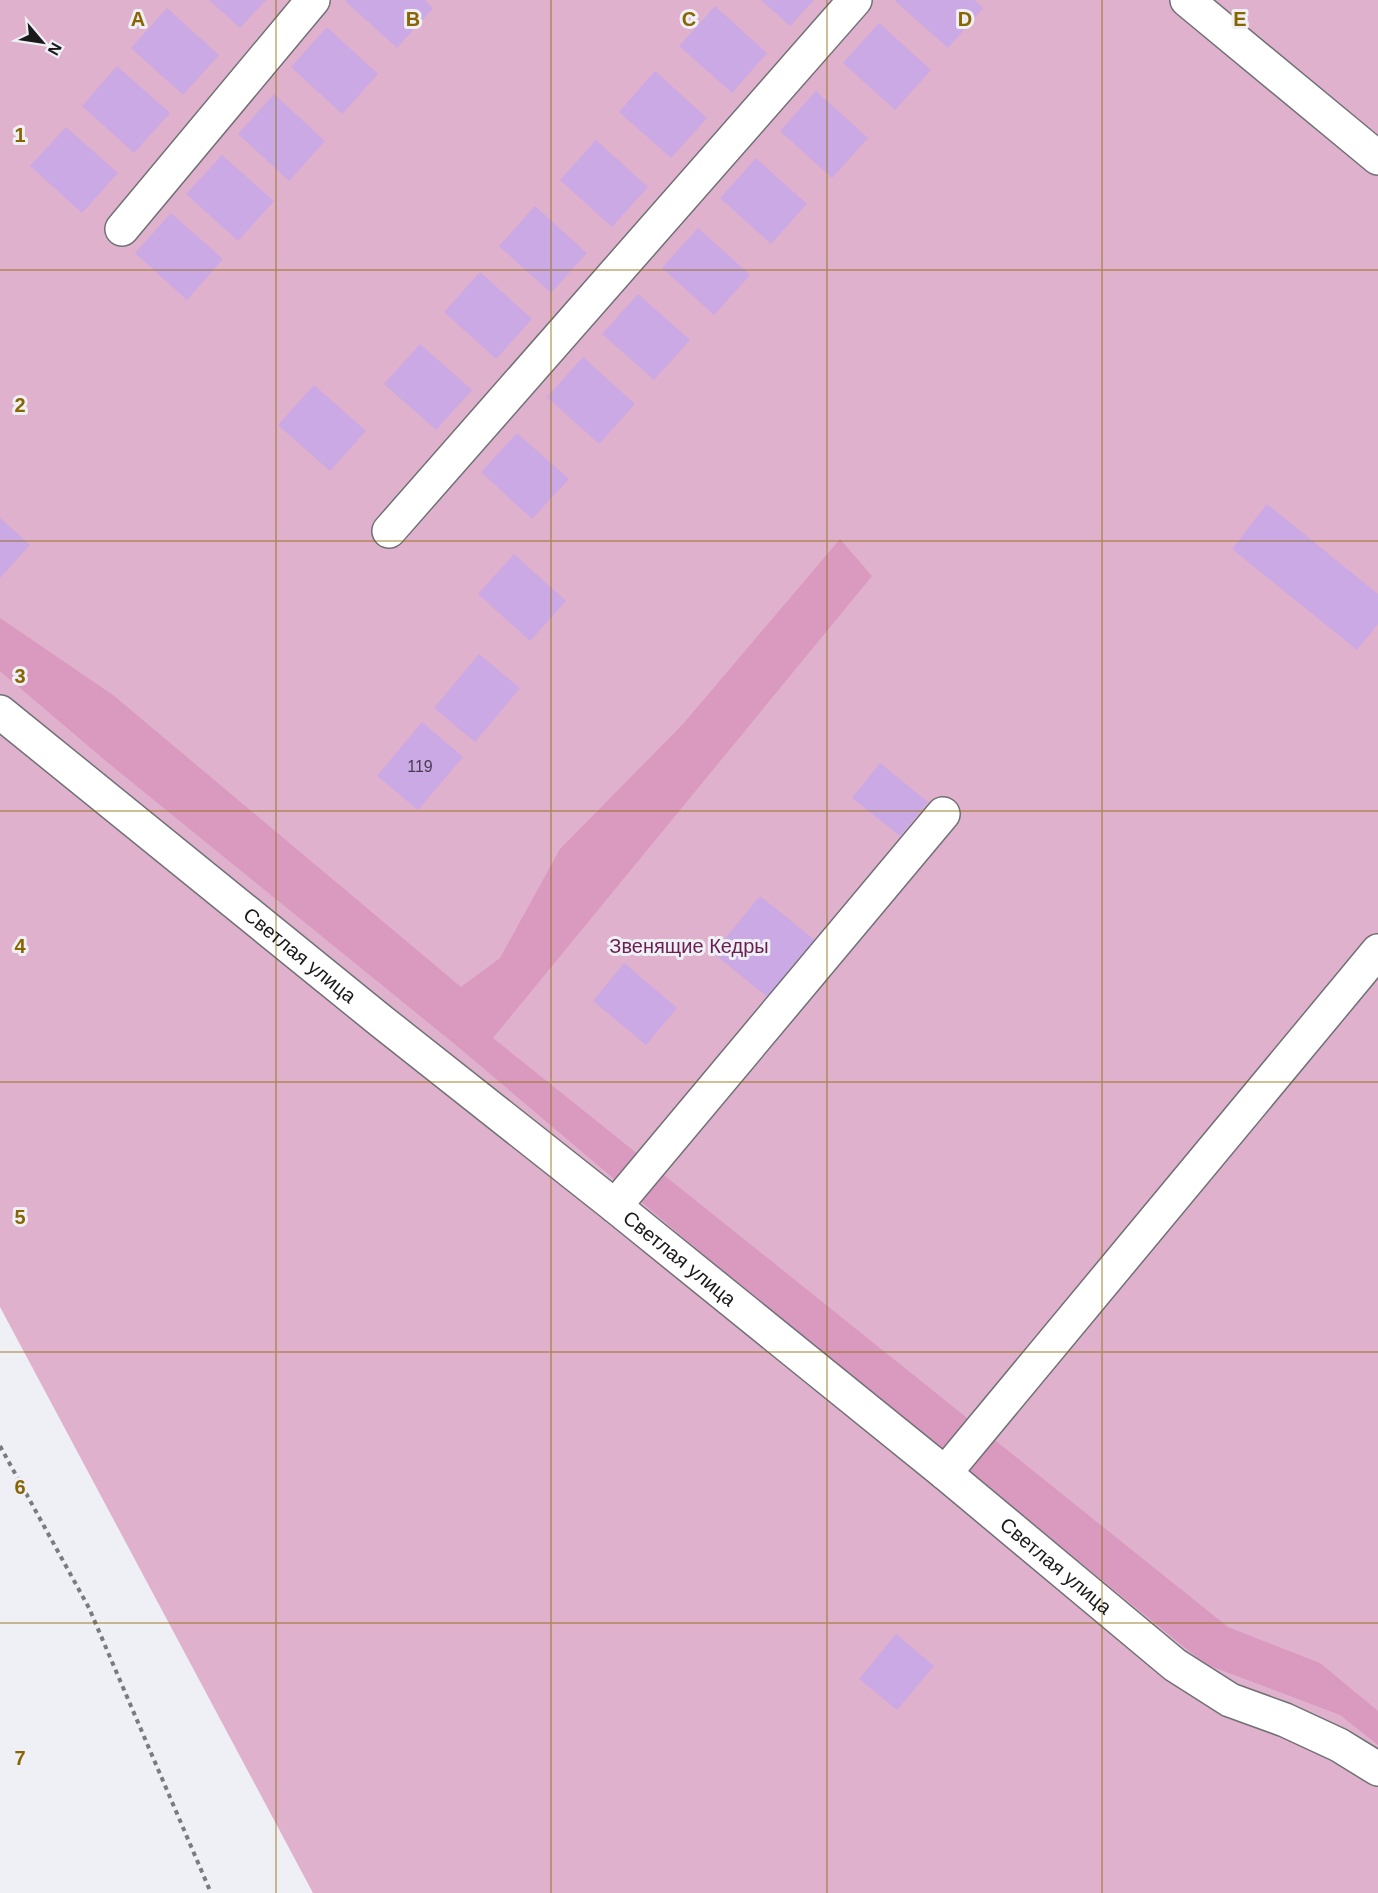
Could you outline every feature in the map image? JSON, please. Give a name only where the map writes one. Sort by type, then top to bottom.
[{"type":"street","points":[[122,229],[313,0]]},
{"type":"street","points":[[389,531],[855,0]]},
{"type":"street","points":[[1187,0],[1378,158]]},
{"type":"street","name":"Светлая улица","points":[[0,712],[945,1473],[1174,1665],[1230,1700],[1285,1720],[1339,1745],[1378,1769]]},
{"type":"street","points":[[615,1206],[943,814]]},
{"type":"street","points":[[945,1473],[1378,951]]},
{"type":"path","points":[[0,1446],[89,1608],[211,1893]]},
{"type":"green space","name":"Звенящие Кедры","points":[[0,0],[1378,0],[1378,1893],[313,1893],[0,1307]]},
{"type":"shaded area","points":[[840,539],[872,576],[493,1038],[1228,1627],[1320,1663],[1378,1711],[1378,1745],[1340,1715],[1205,1664],[724,1272],[457,1046],[107,762],[0,671],[0,618],[113,695],[461,987],[500,958],[560,849],[683,724]]},
{"type":"building","points":[[209,0],[266,0],[240,28]]},
{"type":"building","points":[[425,0],[433,8],[397,48],[345,1]]},
{"type":"building","points":[[761,0],[814,0],[790,26]]},
{"type":"building","points":[[896,0],[974,0],[983,8],[948,48]]},
{"type":"building","points":[[715,6],[767,53],[732,93],[679,46]]},
{"type":"building","points":[[167,8],[219,55],[183,95],[131,48]]},
{"type":"building","points":[[879,23],[931,70],[895,110],[843,63]]},
{"type":"building","points":[[327,27],[378,74],[342,114],[291,67]]},
{"type":"building","points":[[117,66],[170,113],[134,153],[82,106]]},
{"type":"building","points":[[655,71],[707,118],[671,158],[619,112]]},
{"type":"building","points":[[816,91],[868,138],[832,178],[780,131]]},
{"type":"building","points":[[274,94],[325,141],[289,181],[238,134]]},
{"type":"building","points":[[66,127],[118,173],[82,213],[30,166]]},
{"type":"building","points":[[596,140],[648,187],[612,227],[560,180]]},
{"type":"building","points":[[222,155],[274,201],[238,241],[186,194]]},
{"type":"building","points":[[756,158],[807,204],[771,244],[720,198]]},
{"type":"building","points":[[535,206],[587,253],[551,293],[499,246]]},
{"type":"building","points":[[171,213],[223,259],[187,300],[135,253]]},
{"type":"building","points":[[698,228],[750,275],[714,315],[662,268]]},
{"type":"building","points":[[480,272],[532,319],[496,359],[444,312]]},
{"type":"building","points":[[638,294],[690,340],[654,380],[602,334]]},
{"type":"building","points":[[420,344],[472,390],[436,430],[384,384]]},
{"type":"building","points":[[583,357],[635,404],[599,444],[547,397]]},
{"type":"building","points":[[314,385],[366,431],[330,471],[278,425]]},
{"type":"building","points":[[517,433],[569,479],[532,519],[481,472]]},
{"type":"building","points":[[1267,504],[1378,594],[1378,624],[1357,650],[1232,549]]},
{"type":"building","points":[[0,518],[30,545],[0,578]]},
{"type":"building","points":[[514,554],[566,601],[530,641],[478,594]]},
{"type":"building","points":[[479,654],[520,688],[475,742],[434,708]]},
{"type":"building","points":[[422,722],[463,757],[418,810],[377,776]]},
{"type":"building","points":[[880,763],[928,802],[900,836],[852,798]]},
{"type":"building","points":[[760,896],[827,950],[781,1008],[713,953]]},
{"type":"building","points":[[624,963],[677,1008],[646,1045],[593,1001]]},
{"type":"building","points":[[896,1634],[934,1666],[897,1710],[859,1679]]}]
